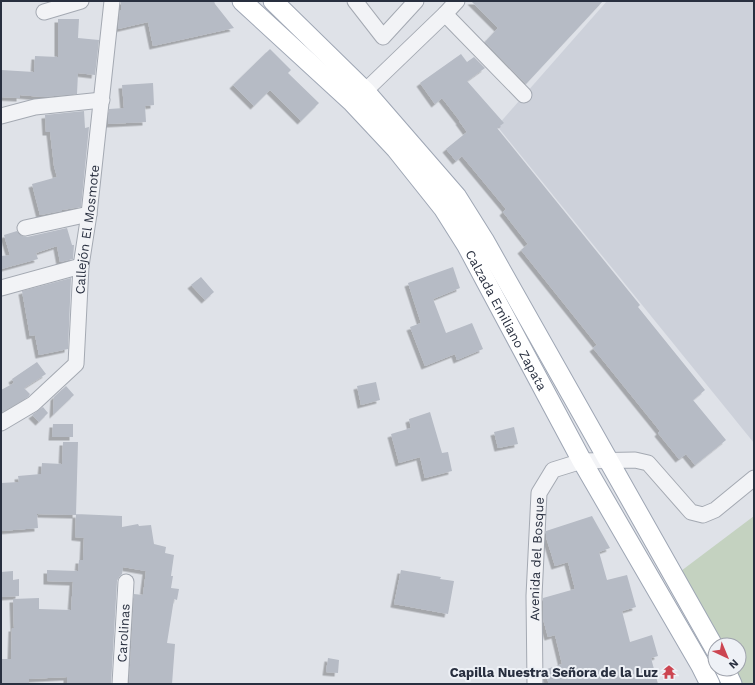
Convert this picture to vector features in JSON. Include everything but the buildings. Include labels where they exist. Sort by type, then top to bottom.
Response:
[{"type":"main road","name":"Calzada Emiliano Zapata","points":[[242,1],[352,102],[396,149],[443,208],[467,246],[582,461],[710,684]]},
{"type":"main road","name":"Calzada Emiliano Zapata","points":[[273,1],[365,91],[457,197],[484,240],[708,637]]},
{"type":"street","points":[[44,12],[81,1]]},
{"type":"street","name":"Callejón El Mosmote","points":[[1,422],[33,404],[76,364],[81,266],[89,214],[112,1]]},
{"type":"street","points":[[355,1],[383,38],[416,1]]},
{"type":"street","points":[[365,91],[457,1]]},
{"type":"street","points":[[445,14],[524,95]]},
{"type":"street","points":[[1,116],[35,106],[102,100]]},
{"type":"street","points":[[25,228],[89,214]]},
{"type":"street","points":[[1,288],[81,266]]},
{"type":"street","name":"Avenida del Bosque","points":[[535,684],[534,596],[539,493],[553,470],[582,461],[608,459],[635,460],[648,463],[691,512],[703,515],[715,510],[754,478]]},
{"type":"street","name":"Carolinas","points":[[120,684],[126,582]]},
{"type":"shaded area","points":[[607,1],[754,1],[754,443],[497,126]]},
{"type":"green space","points":[[754,516],[754,684],[743,684],[739,677],[747,677],[747,637],[718,637],[681,571]]},
{"type":"place","name":"Capilla Nuestra Señora de la Luz","points":[[669,672]]}]
